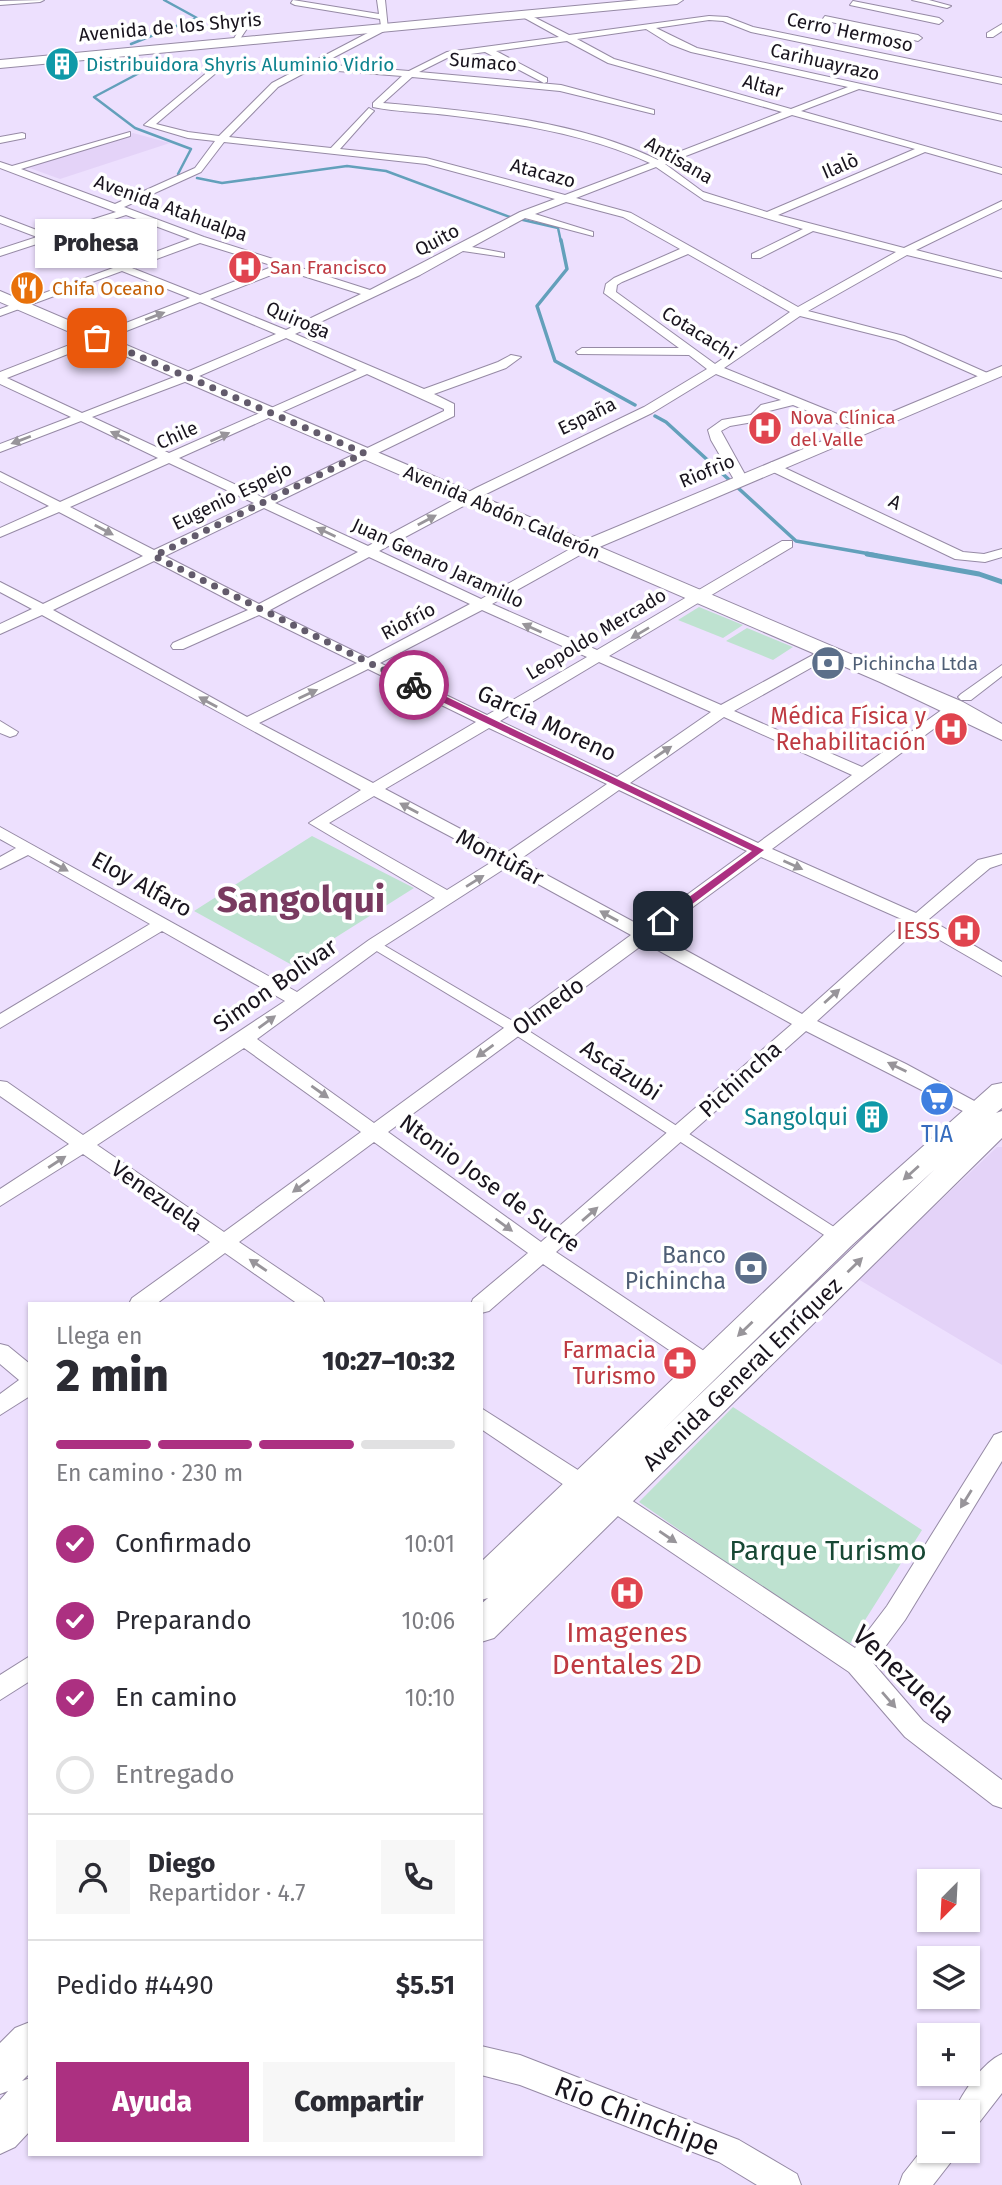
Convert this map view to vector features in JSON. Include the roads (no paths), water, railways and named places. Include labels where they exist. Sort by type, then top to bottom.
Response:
[{"type":"main road","name":"Avenida de los Shyris","points":[[0,64],[384,22],[524,14],[677,0]]},
{"type":"main road","name":"Avenida Abdón Calderón","points":[[0,286],[29,303],[104,336],[1002,719]]},
{"type":"main road","name":"Avenida Abdón Calderón","points":[[0,296],[29,303]]},
{"type":"main road","name":"Avenida Abdón Calderón","points":[[706,594],[827,653],[961,702],[1002,733]]},
{"type":"main road","name":"Avenida General Enríquez","points":[[483,1584],[598,1493],[885,1237],[996,1120],[1002,1092]]},
{"type":"main road","name":"Avenida General Enríquez","points":[[483,1625],[708,1365],[841,1238],[996,1120]]},
{"type":"main road","points":[[0,2073],[28,2045]]},
{"type":"main road","points":[[0,2132],[28,2101]]},
{"type":"street","points":[[0,2],[40,0]]},
{"type":"street","points":[[298,0],[295,3],[384,22]]},
{"type":"street","points":[[381,0],[384,22]]},
{"type":"street","points":[[916,0],[947,6]]},
{"type":"street","points":[[814,24],[856,2],[939,21]]},
{"type":"street","name":"Altar","points":[[524,14],[611,61],[1002,170]]},
{"type":"street","name":"Cerro Hermoso","points":[[334,150],[372,108],[409,74],[436,58],[484,48],[718,17],[751,29],[1002,81]]},
{"type":"street","points":[[825,19],[918,38]]},
{"type":"street","points":[[235,40],[248,21]]},
{"type":"street","points":[[0,253],[122,209],[198,170],[220,139],[275,85],[384,22]]},
{"type":"street","points":[[780,24],[803,29],[788,37]]},
{"type":"street","name":"Carihuayrazo","points":[[646,26],[673,42],[694,50],[1002,118]]},
{"type":"street","points":[[990,35],[1002,27]]},
{"type":"street","points":[[484,48],[561,88]]},
{"type":"street","name":"Sumaco","points":[[308,66],[561,88],[651,112]]},
{"type":"street","name":"Atacazo","points":[[219,67],[148,123],[151,127],[220,139],[440,164],[627,215],[798,312],[907,340],[998,373]]},
{"type":"street","name":"Quito","points":[[0,448],[288,333],[371,294],[522,215],[856,87]]},
{"type":"street","name":"Antisana","points":[[372,108],[468,114],[536,125],[646,157],[701,195],[812,228],[1002,275]]},
{"type":"street","points":[[12,169],[127,134]]},
{"type":"street","points":[[0,140],[23,136]]},
{"type":"street","name":"Ilalò","points":[[769,215],[924,149]]},
{"type":"street","name":"Avenida Atahualpa","points":[[0,164],[200,239],[371,294]]},
{"type":"street","name":"España","points":[[178,646],[259,610],[475,494],[648,410],[715,369],[798,312],[904,251],[1002,204]]},
{"type":"street","points":[[522,215],[590,234]]},
{"type":"street","name":"Quiroga","points":[[0,219],[288,333],[425,393]]},
{"type":"street","points":[[756,257],[812,228]]},
{"type":"street","points":[[0,313],[125,269],[200,239]]},
{"type":"street","points":[[462,248],[500,255]]},
{"type":"street","name":"Cotacachi","points":[[691,249],[618,280],[610,289],[614,297],[715,369],[863,429]]},
{"type":"street","points":[[0,378],[284,266]]},
{"type":"street","points":[[582,352],[688,352]]},
{"type":"street","points":[[425,393],[502,365],[515,356]]},
{"type":"street","name":"Chile","points":[[0,533],[368,370]]},
{"type":"street","name":"Riofrìo","points":[[590,544],[998,373]]},
{"type":"street","name":"Juan Genaro Jaramillo","points":[[0,378],[80,418],[483,605],[864,774]]},
{"type":"street","name":"Eugenio Espejo","points":[[0,629],[450,413],[450,407],[425,393]]},
{"type":"street","points":[[735,482],[714,430],[726,423],[755,418],[765,408],[797,400]]},
{"type":"street","name":"A","points":[[772,467],[960,556],[985,558],[1002,553]]},
{"type":"street","name":"García Moreno","points":[[0,476],[259,610],[489,722],[759,850],[918,920],[1002,970]]},
{"type":"street","name":"Riofrío","points":[[247,723],[371,664],[590,544]]},
{"type":"street","name":"Leopoldo Mercado","points":[[448,898],[317,823],[787,544]]},
{"type":"street","name":"Montùfar","points":[[0,586],[247,723],[507,860],[803,1022],[899,1068],[996,1120]]},
{"type":"street","name":"Simon Bolìvar","points":[[0,1199],[244,1039],[374,944],[507,860],[724,710],[827,653]]},
{"type":"street","name":"Olmedo","points":[[143,1302],[961,702],[995,682],[1002,669]]},
{"type":"street","name":"Eloy Alfaro","points":[[0,832],[297,1000]]},
{"type":"street","points":[[0,864],[28,848]]},
{"type":"street","name":"Pichincha","points":[[483,1303],[544,1254],[918,920],[984,864],[1002,859]]},
{"type":"street","points":[[0,1022],[163,924]]},
{"type":"street","name":"Ascázubi","points":[[374,944],[516,1029],[841,1238]]},
{"type":"street","name":"Ntonio Jose de Sucre","points":[[244,1039],[376,1131],[544,1254],[708,1365]]},
{"type":"street","name":"Venezuela","points":[[0,1087],[311,1302]]},
{"type":"street","points":[[0,1352],[28,1375]]},
{"type":"street","points":[[0,1406],[28,1385]]},
{"type":"street","name":"Venezuela","points":[[483,1418],[858,1664],[914,1729],[1002,1796]]},
{"type":"street","points":[[858,1664],[896,1614],[1002,1441]]},
{"type":"street","points":[[0,1689],[28,1668]]},
{"type":"street","name":"Río Chinchipe","points":[[483,2061],[520,2070],[728,2151],[786,2185]]},
{"type":"street","points":[[979,2100],[1002,2069]]},
{"type":"street","points":[[914,2185],[931,2163]]},
{"type":"waterway","points":[[131,44],[197,18],[164,0]]},
{"type":"waterway","points":[[136,56],[143,71],[94,97],[135,128],[191,149],[178,174]]},
{"type":"waterway","points":[[197,178],[222,183],[347,166],[386,171],[510,217],[558,228],[561,242]]},
{"type":"waterway","points":[[561,240],[567,269],[537,306],[555,361],[635,405]]},
{"type":"waterway","points":[[655,416],[666,422],[796,541],[876,555]]},
{"type":"waterway","points":[[867,554],[979,574],[1002,582]]},
{"type":"place","name":"Distribuidora Shyris Aluminio Vidrio","points":[[62,64]]},
{"type":"place","name":"San Francisco","points":[[245,267]]},
{"type":"place","name":"Chifa Oceano","points":[[27,288]]},
{"type":"place","name":"Prohesa","points":[[97,338]]},
{"type":"place","name":"Nova Clínica del Valle","points":[[765,428]]},
{"type":"place","name":"Pichincha Ltda","points":[[828,663]]},
{"type":"place","name":"Médica Física y Rehabilitación","points":[[951,729]]},
{"type":"place","name":"IESS","points":[[964,931]]},
{"type":"place","name":"TIA","points":[[937,1099]]},
{"type":"place","name":"Sangolqui","points":[[872,1117]]},
{"type":"place","name":"Banco Pichincha","points":[[751,1268]]},
{"type":"place","name":"Farmacia Turismo","points":[[680,1363]]},
{"type":"place","name":"Imagenes Dentales 2D","points":[[627,1593]]},
{"type":"district","name":"Sangolqui","points":[[301,899]]},
{"type":"park label","name":"Parque Turismo","points":[[828,1550]]}]
